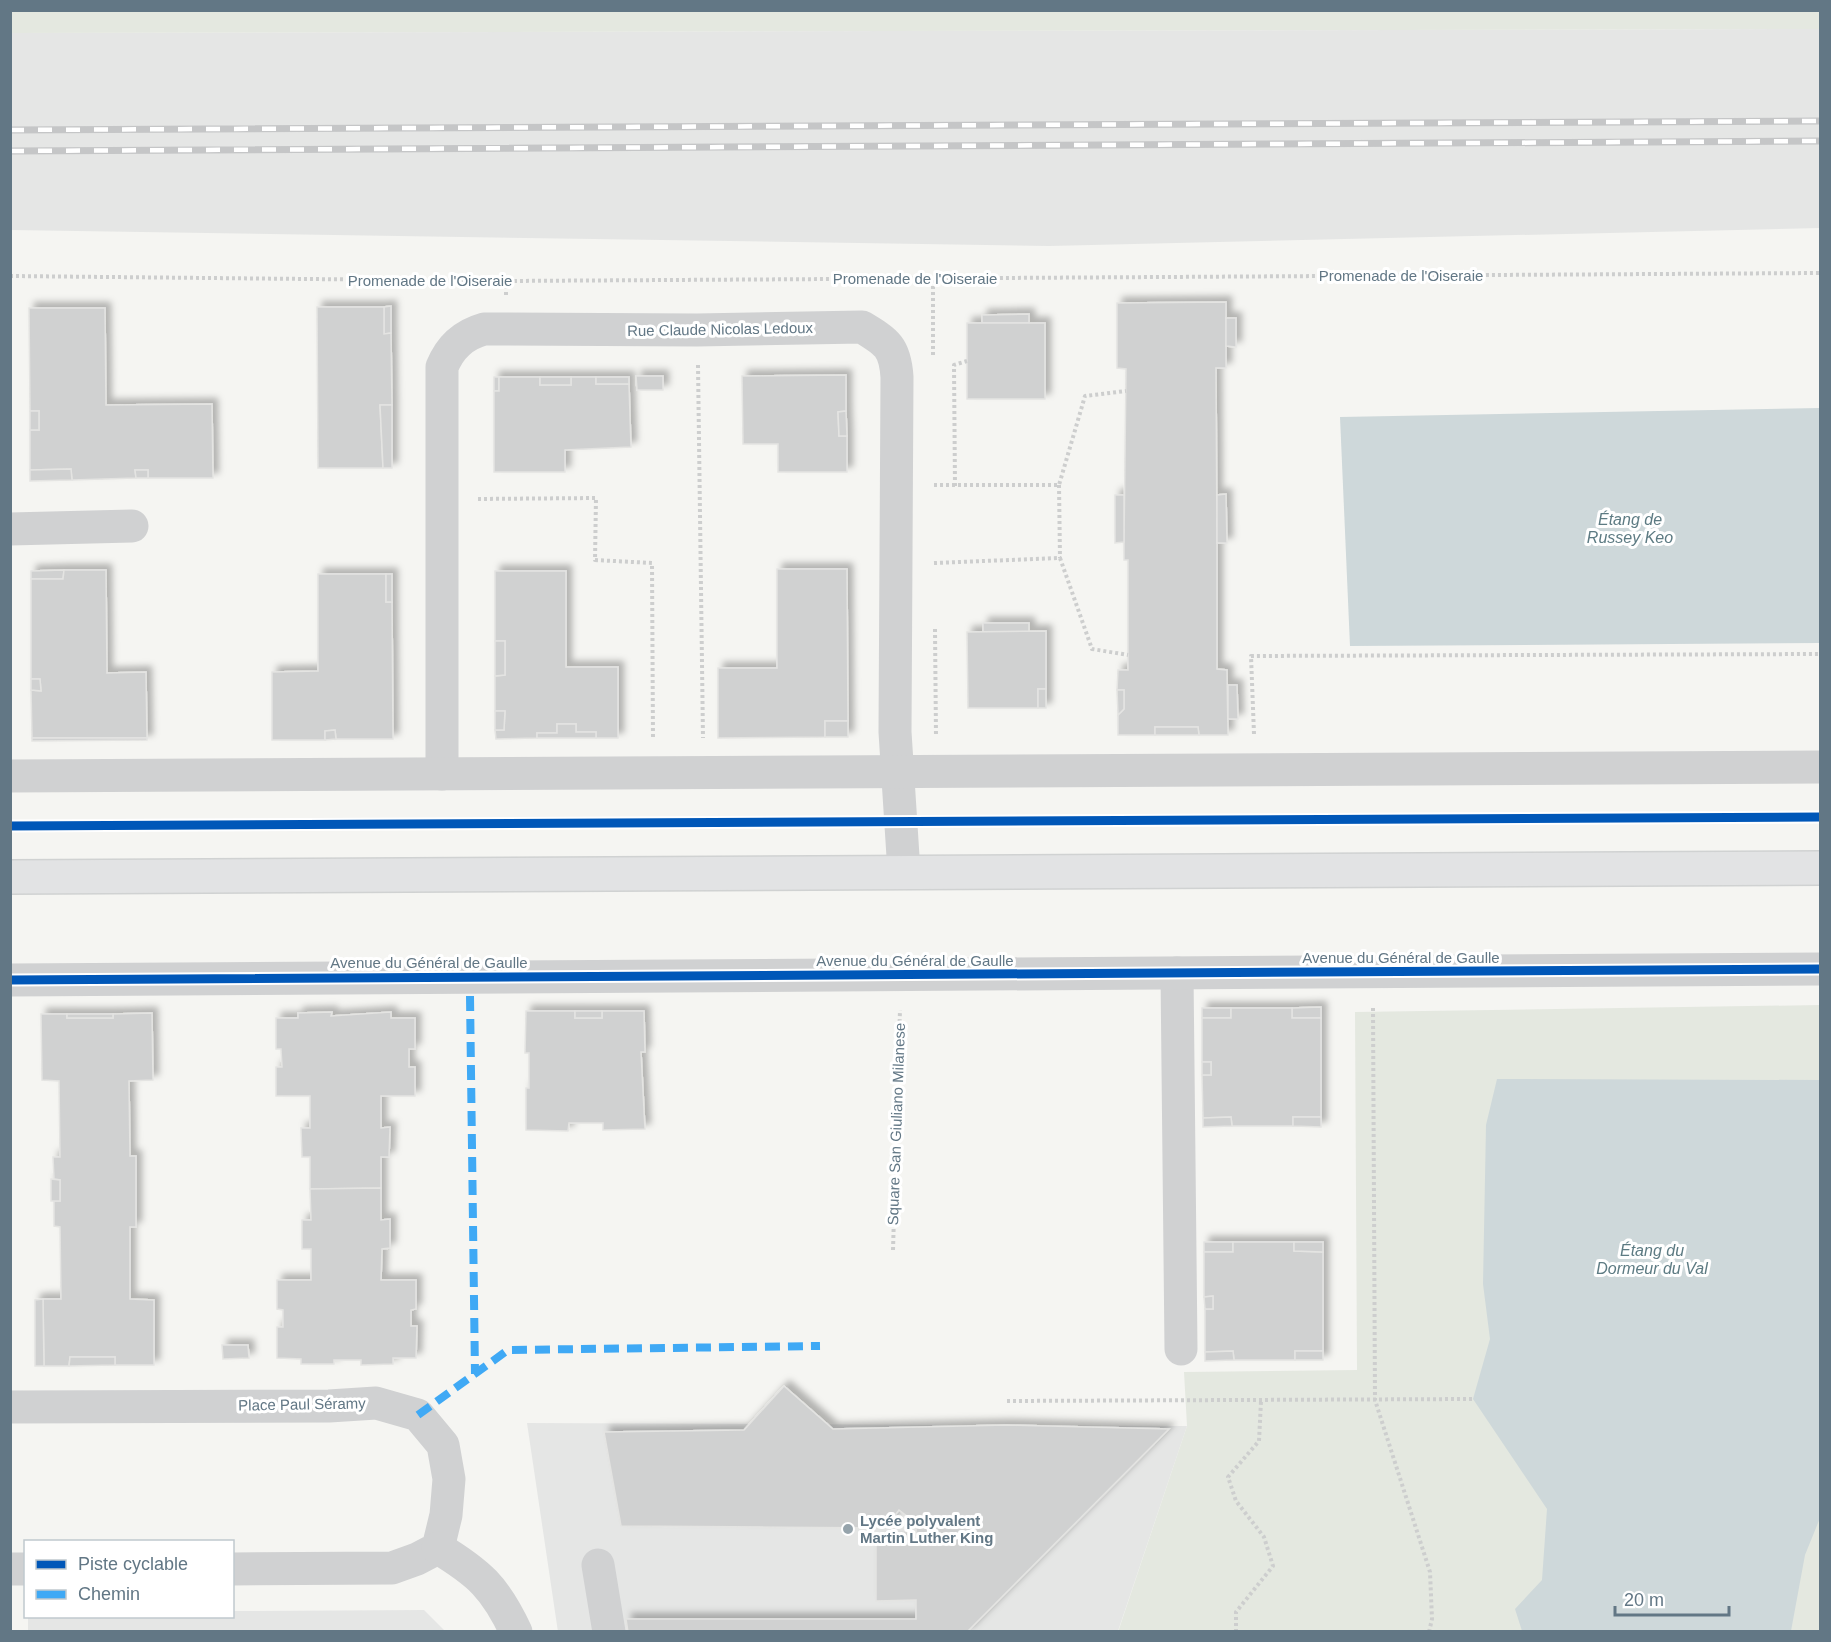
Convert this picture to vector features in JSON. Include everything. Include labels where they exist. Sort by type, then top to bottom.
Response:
[{"type":"main road","points":[[10,877],[1821,868]]},
{"type":"street","name":"Rue Claude Nicolas Ledoux","points":[[442,774],[444,500],[442,367],[448,352],[469,333],[483,329],[697,330],[862,327],[880,338],[895,354],[898,772],[904,872]]},
{"type":"street","points":[[10,529],[132,526]]},
{"type":"street","points":[[10,776],[1821,767]]},
{"type":"street","name":"Avenue du Général de Gaulle","points":[[10,980],[1821,969]]},
{"type":"street","points":[[1177,973],[1181,1349]]},
{"type":"street","name":"Place Paul Séramy","points":[[10,1407],[329,1406],[376,1402],[418,1415],[443,1444],[449,1479],[447,1515],[438,1548]]},
{"type":"street","points":[[234,1569],[392,1568],[438,1548],[476,1571],[502,1601],[516,1632]]},
{"type":"street","points":[[598,1565],[609,1632]]},
{"type":"path","points":[[697,330],[704,772]]},
{"type":"path","points":[[955,486],[954,365],[967,361]]},
{"type":"path","points":[[1126,391],[1085,396],[1059,485],[1060,558],[1092,649],[1128,655]]},
{"type":"path","points":[[934,485],[1059,485]]},
{"type":"path","points":[[444,500],[596,498],[595,560],[652,563],[654,772]]},
{"type":"path","points":[[934,563],[1060,558]]},
{"type":"path","points":[[1255,745],[1251,656],[1821,654]]},
{"type":"path","points":[[1373,996],[1375,1400],[1430,1572],[1432,1619],[1429,1632]]},
{"type":"path","points":[[1007,1401],[1473,1399]]},
{"type":"path","points":[[1236,1632],[1236,1612],[1274,1566],[1264,1537],[1236,1501],[1228,1477],[1259,1441],[1262,1401]]},
{"type":"shaded area","points":[[11,10],[1820,10],[1820,29],[10,33]]},
{"type":"shaded area","points":[[1820,29],[1820,228],[1049,246],[11,230],[11,33]]},
{"type":"shaded area","points":[[1820,1005],[1820,1631],[1118,1632],[1187,1426],[1184,1372],[1357,1370],[1355,1012]]},
{"type":"shaded area","name":"Lycée polyvalent Martin Luther King","points":[[527,1423],[1187,1426],[1118,1631],[558,1632]]},
{"type":"shaded area","points":[[424,1610],[445,1631],[28,1631],[28,1618],[234,1618],[234,1611]]},
{"type":"water","name":"Étang de Russey Keo","points":[[1820,408],[1820,643],[1350,646],[1340,417]]},
{"type":"water","name":"Étang du Dormeur du Val","points":[[1497,1079],[1820,1080],[1820,1518],[1805,1555],[1791,1631],[1522,1631],[1515,1609],[1542,1580],[1547,1509],[1473,1399],[1490,1339],[1483,1284],[1486,1125]]},
{"type":"building","points":[[1226,302],[1226,368],[1216,368],[1217,669],[1227,670],[1228,735],[1199,735],[1198,727],[1155,727],[1155,735],[1118,735],[1118,715],[1124,709],[1124,690],[1117,690],[1118,670],[1128,670],[1128,560],[1124,560],[1126,369],[1117,368],[1117,303]]},
{"type":"building","points":[[391,306],[391,333],[384,334],[384,307]]},
{"type":"building","points":[[317,307],[384,307],[384,334],[391,333],[392,405],[380,405],[383,468],[318,468]]},
{"type":"building","points":[[29,308],[105,308],[106,405],[212,404],[213,478],[148,478],[148,470],[135,470],[136,478],[72,480],[71,469],[30,470],[30,430],[39,430],[39,411],[30,411]]},
{"type":"building","points":[[1029,314],[1029,323],[982,323],[982,315]]},
{"type":"building","points":[[1226,318],[1236,318],[1236,347],[1226,346]]},
{"type":"building","points":[[967,323],[1045,323],[1045,399],[967,399]]},
{"type":"building","points":[[846,375],[846,411],[838,412],[839,436],[847,436],[847,472],[778,472],[778,444],[743,444],[742,376]]},
{"type":"building","points":[[636,376],[663,376],[663,390],[637,390]]},
{"type":"building","points":[[494,377],[499,377],[499,391],[494,391]]},
{"type":"building","points":[[499,377],[540,377],[540,385],[571,385],[571,377],[596,377],[596,384],[629,384],[631,447],[565,450],[565,472],[494,472],[494,391],[499,391]]},
{"type":"building","points":[[540,377],[571,377],[571,385],[540,385]]},
{"type":"building","points":[[596,377],[629,377],[629,384],[596,384]]},
{"type":"building","points":[[380,405],[392,405],[392,468],[383,468]]},
{"type":"building","points":[[30,411],[39,411],[39,430],[30,430]]},
{"type":"building","points":[[846,411],[847,436],[839,436],[838,412]]},
{"type":"building","points":[[71,469],[72,480],[30,481],[30,470]]},
{"type":"building","points":[[135,470],[148,470],[148,478],[136,478]]},
{"type":"building","points":[[1226,494],[1227,543],[1217,543],[1217,495]]},
{"type":"building","points":[[1115,495],[1124,495],[1124,542],[1115,543]]},
{"type":"building","points":[[777,569],[847,569],[848,721],[825,721],[825,737],[718,738],[718,668],[777,668]]},
{"type":"building","points":[[64,570],[63,579],[31,579],[31,571]]},
{"type":"building","points":[[64,570],[106,570],[107,673],[146,672],[147,738],[32,738],[31,690],[41,691],[40,679],[31,679],[31,579],[63,579]]},
{"type":"building","points":[[495,571],[566,571],[566,667],[618,667],[618,738],[596,738],[596,732],[576,732],[576,724],[557,724],[557,733],[537,733],[537,738],[496,739],[495,730],[504,730],[505,711],[495,711],[495,676],[505,675],[505,641],[495,641]]},
{"type":"building","points":[[318,574],[386,574],[386,602],[392,602],[393,739],[336,739],[335,730],[325,731],[325,740],[272,740],[272,672],[318,671]]},
{"type":"building","points":[[386,574],[392,574],[392,602],[386,602]]},
{"type":"building","points":[[983,623],[1029,623],[1029,632],[983,632]]},
{"type":"building","points":[[1046,631],[1046,689],[1038,689],[1038,708],[968,708],[967,632]]},
{"type":"building","points":[[495,641],[505,641],[505,675],[495,676]]},
{"type":"building","points":[[31,679],[40,679],[41,691],[31,690]]},
{"type":"building","points":[[1228,685],[1237,685],[1238,719],[1228,719]]},
{"type":"building","points":[[1038,689],[1046,689],[1046,708],[1038,708]]},
{"type":"building","points":[[1117,690],[1124,690],[1124,709],[1118,715]]},
{"type":"building","points":[[495,711],[505,711],[504,730],[495,730]]},
{"type":"building","points":[[825,721],[848,721],[848,737],[825,737]]},
{"type":"building","points":[[557,724],[576,724],[576,732],[596,732],[596,738],[537,738],[537,733],[557,733]]},
{"type":"building","points":[[1155,727],[1198,727],[1199,735],[1155,735]]},
{"type":"building","points":[[335,730],[336,739],[325,740],[325,731]]},
{"type":"building","points":[[32,738],[147,738],[147,740],[32,741]]},
{"type":"building","points":[[1321,1007],[1321,1018],[1292,1018],[1292,1008]]},
{"type":"building","points":[[1202,1008],[1231,1008],[1231,1018],[1202,1018]]},
{"type":"building","points":[[1231,1008],[1292,1008],[1292,1018],[1321,1018],[1321,1117],[1293,1117],[1293,1126],[1232,1126],[1231,1117],[1203,1118],[1202,1075],[1211,1075],[1211,1062],[1202,1062],[1202,1018],[1231,1018]]},
{"type":"building","points":[[526,1011],[575,1011],[575,1018],[602,1018],[602,1011],[644,1011],[645,1052],[641,1052],[645,1129],[603,1130],[603,1123],[569,1123],[568,1131],[526,1130],[529,1053],[525,1053]]},
{"type":"building","points":[[575,1011],[602,1011],[602,1018],[575,1018]]},
{"type":"building","points":[[332,1012],[331,1016],[391,1012],[391,1018],[415,1018],[415,1049],[409,1049],[409,1067],[415,1067],[415,1096],[381,1096],[381,1128],[390,1127],[389,1157],[381,1157],[381,1188],[310,1189],[310,1157],[302,1157],[301,1128],[310,1128],[310,1096],[276,1096],[276,1067],[282,1067],[281,1049],[276,1049],[276,1018],[298,1018],[298,1013]]},
{"type":"building","points":[[152,1013],[153,1080],[129,1081],[130,1156],[136,1156],[136,1227],[130,1227],[130,1299],[154,1300],[154,1365],[115,1365],[115,1357],[70,1357],[69,1366],[44,1366],[43,1299],[61,1299],[60,1227],[54,1226],[54,1201],[60,1201],[60,1180],[54,1179],[53,1157],[60,1157],[59,1081],[42,1080],[41,1014],[67,1014],[67,1018],[113,1018],[113,1014]]},
{"type":"building","points":[[67,1014],[113,1014],[113,1018],[67,1018]]},
{"type":"building","points":[[1202,1062],[1211,1062],[1211,1075],[1202,1075]]},
{"type":"building","points":[[1231,1117],[1232,1126],[1203,1127],[1203,1118]]},
{"type":"building","points":[[1293,1117],[1321,1117],[1321,1127],[1293,1126]]},
{"type":"building","points":[[51,1179],[60,1180],[60,1201],[51,1201]]},
{"type":"building","points":[[381,1188],[381,1220],[390,1219],[390,1248],[382,1249],[381,1280],[416,1280],[416,1309],[411,1310],[411,1326],[417,1326],[416,1358],[393,1358],[393,1364],[361,1365],[361,1360],[334,1360],[334,1364],[301,1364],[301,1359],[277,1358],[277,1327],[283,1327],[283,1310],[277,1309],[277,1280],[311,1280],[311,1249],[302,1249],[302,1220],[311,1220],[310,1189]]},
{"type":"building","points":[[1204,1242],[1233,1242],[1233,1252],[1204,1252]]},
{"type":"building","points":[[1233,1242],[1294,1242],[1294,1251],[1323,1252],[1323,1351],[1295,1351],[1295,1360],[1234,1360],[1233,1351],[1205,1352],[1205,1309],[1213,1309],[1213,1296],[1204,1297],[1204,1252],[1233,1252]]},
{"type":"building","points":[[1294,1242],[1323,1242],[1323,1252],[1294,1251]]},
{"type":"building","points":[[1213,1296],[1213,1309],[1205,1309],[1204,1297]]},
{"type":"building","points":[[43,1299],[44,1366],[35,1366],[35,1300]]},
{"type":"building","points":[[222,1345],[248,1345],[249,1358],[223,1359]]},
{"type":"building","points":[[1233,1351],[1234,1360],[1205,1361],[1205,1352]]},
{"type":"building","points":[[1295,1351],[1323,1351],[1323,1360],[1295,1360]]},
{"type":"building","points":[[70,1357],[115,1357],[115,1365],[69,1366]]},
{"type":"building","points":[[784,1386],[833,1429],[1007,1425],[1169,1429],[967,1632],[628,1632],[626,1619],[916,1619],[916,1600],[876,1601],[876,1542],[916,1541],[916,1523],[899,1510],[885,1528],[621,1526],[604,1432],[744,1430]]},
{"type":"railway","points":[[10,130],[1820,121]]},
{"type":"railway","points":[[10,151],[1820,141]]},
{"type":"marked path","points":[[470,996],[475,1374]]},
{"type":"marked path","points":[[418,1415],[508,1350],[820,1346]]},
{"type":"cycle path","points":[[10,826],[1820,817]]},
{"type":"cycle path","points":[[10,980],[1820,969]]},
{"type":"place","name":"Lycée polyvalent Martin Luther King","points":[[848,1529]]}]
